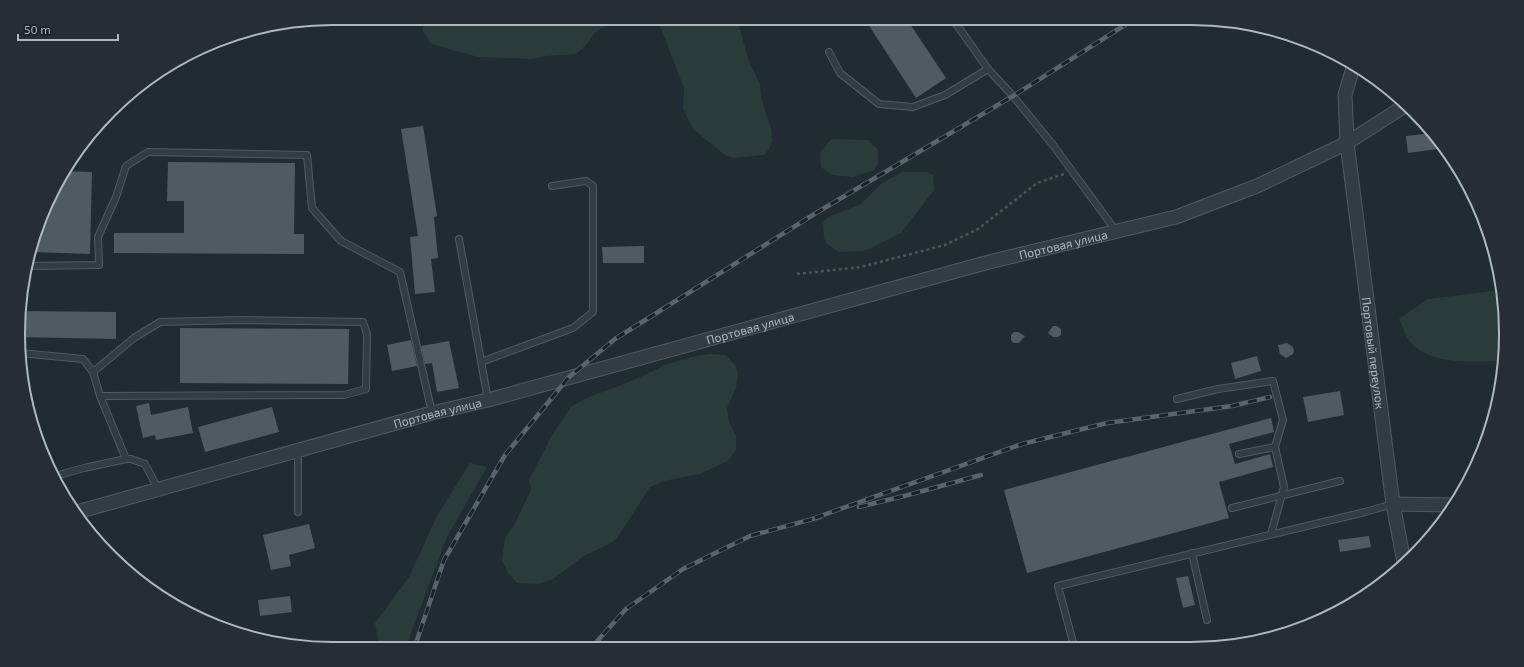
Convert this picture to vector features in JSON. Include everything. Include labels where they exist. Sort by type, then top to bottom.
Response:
[{"type":"street","name":"Портовый переулок","points":[[1352,71],[1345,95],[1347,143],[1393,504],[1403,557]]},
{"type":"street","name":"Портовая улица","points":[[82,511],[298,452],[432,413],[488,400],[989,262],[1176,216],[1257,186],[1347,143],[1401,108]]},
{"type":"street","points":[[1393,504],[1448,504]]},
{"type":"lane","points":[[957,25],[988,69],[1013,96],[1053,145],[1116,231]]},
{"type":"lane","points":[[829,52],[840,73],[879,104],[913,107],[945,95],[988,69]]},
{"type":"lane","points":[[33,266],[99,265],[98,237],[116,197],[126,166],[148,152],[307,155],[312,208],[342,241],[400,272],[432,413]]},
{"type":"lane","points":[[481,362],[572,328],[593,312],[593,186],[586,181],[552,186]]},
{"type":"lane","points":[[459,239],[488,400]]},
{"type":"lane","points":[[93,372],[134,338],[160,322],[242,320],[363,322],[367,334],[366,389],[344,396],[100,396]]},
{"type":"lane","points":[[26,354],[83,359],[93,372],[100,396],[126,459]]},
{"type":"lane","points":[[1177,399],[1218,389],[1272,381],[1283,420],[1275,447],[1284,487],[1271,534]]},
{"type":"lane","points":[[1239,454],[1275,447]]},
{"type":"lane","points":[[298,452],[298,512]]},
{"type":"lane","points":[[59,475],[130,459],[146,464],[159,490]]},
{"type":"lane","points":[[1232,508],[1340,481]]},
{"type":"lane","points":[[1073,642],[1058,586],[1393,504]]},
{"type":"lane","points":[[1192,553],[1207,620]]},
{"type":"path","points":[[797,274],[861,267],[945,245],[978,229],[1037,183],[1072,171]]},
{"type":"green space","points":[[423,25],[608,25],[595,32],[587,44],[576,54],[546,56],[532,59],[478,57],[431,44],[423,31]]},
{"type":"green space","points":[[660,25],[739,25],[749,62],[760,84],[761,98],[771,128],[772,141],[769,149],[764,155],[732,158],[725,155],[693,129],[683,109],[684,88]]},
{"type":"green space","points":[[831,139],[868,140],[878,150],[878,164],[874,170],[853,177],[832,175],[821,167],[820,153]]},
{"type":"green space","points":[[902,172],[926,172],[933,175],[934,190],[901,233],[862,251],[839,252],[827,244],[824,238],[823,223],[828,217],[861,204],[882,183]]},
{"type":"green space","points":[[1496,291],[1499,334],[1497,361],[1455,361],[1443,359],[1431,356],[1412,344],[1406,336],[1399,319],[1428,299]]},
{"type":"green space","points":[[710,354],[726,355],[736,366],[738,373],[736,388],[727,408],[729,422],[736,435],[736,450],[728,461],[700,474],[664,481],[650,487],[617,538],[611,543],[584,556],[553,579],[539,584],[517,583],[508,573],[502,560],[505,538],[514,525],[531,490],[529,480],[552,435],[571,407],[584,399],[634,380],[667,364],[696,356]]},
{"type":"green space","points":[[470,463],[487,467],[447,537],[408,642],[379,642],[375,623],[409,577],[437,516]]},
{"type":"building","points":[[869,25],[911,25],[946,78],[916,98]]},
{"type":"building","points":[[423,126],[437,216],[434,217],[438,258],[431,259],[435,292],[415,294],[410,237],[418,236],[401,129]]},
{"type":"building","points":[[1425,134],[1437,149],[1408,153],[1406,136]]},
{"type":"building","points":[[168,162],[295,163],[294,234],[304,234],[304,254],[114,253],[114,233],[184,233],[184,201],[167,201]]},
{"type":"building","points":[[71,171],[92,172],[90,254],[36,252],[48,215]]},
{"type":"building","points":[[644,246],[644,263],[603,263],[602,247]]},
{"type":"building","points":[[26,311],[116,312],[116,339],[25,337]]},
{"type":"building","points":[[1053,326],[1057,326],[1061,329],[1061,335],[1058,337],[1053,337],[1048,333]]},
{"type":"building","points":[[180,328],[349,329],[348,384],[180,383]]},
{"type":"building","points":[[1014,332],[1018,332],[1025,336],[1019,343],[1013,343],[1011,340],[1011,335]]},
{"type":"building","points":[[411,340],[417,366],[392,371],[387,345]]},
{"type":"building","points":[[449,341],[459,388],[437,392],[432,363],[425,364],[421,346]]},
{"type":"building","points":[[1287,343],[1293,347],[1294,351],[1293,354],[1286,358],[1280,354],[1278,345]]},
{"type":"building","points":[[1257,356],[1261,371],[1235,379],[1231,363]]},
{"type":"building","points":[[1340,391],[1344,415],[1308,422],[1303,397]]},
{"type":"building","points":[[149,403],[151,415],[188,407],[193,433],[156,440],[155,435],[143,438],[136,406]]},
{"type":"building","points":[[272,407],[279,432],[205,452],[198,427]]},
{"type":"building","points":[[1271,418],[1274,432],[1229,444],[1235,464],[1270,454],[1273,467],[1219,482],[1229,518],[1027,573],[1004,490]]},
{"type":"building","points":[[309,524],[315,548],[289,555],[291,566],[271,570],[263,535]]},
{"type":"building","points":[[1369,536],[1371,547],[1340,552],[1338,540]]},
{"type":"building","points":[[1188,576],[1195,605],[1183,608],[1176,578]]},
{"type":"building","points":[[290,596],[292,612],[260,616],[258,600]]},
{"type":"railway","points":[[416,642],[444,560],[505,455],[569,377],[615,339],[816,213],[1013,96],[1125,25]]},
{"type":"railway","points":[[815,518],[1022,444],[1107,423],[1232,406],[1270,397]]},
{"type":"railway","points":[[859,507],[981,475]]},
{"type":"railway","points":[[596,642],[626,609],[683,569],[750,536],[820,517]]}]
